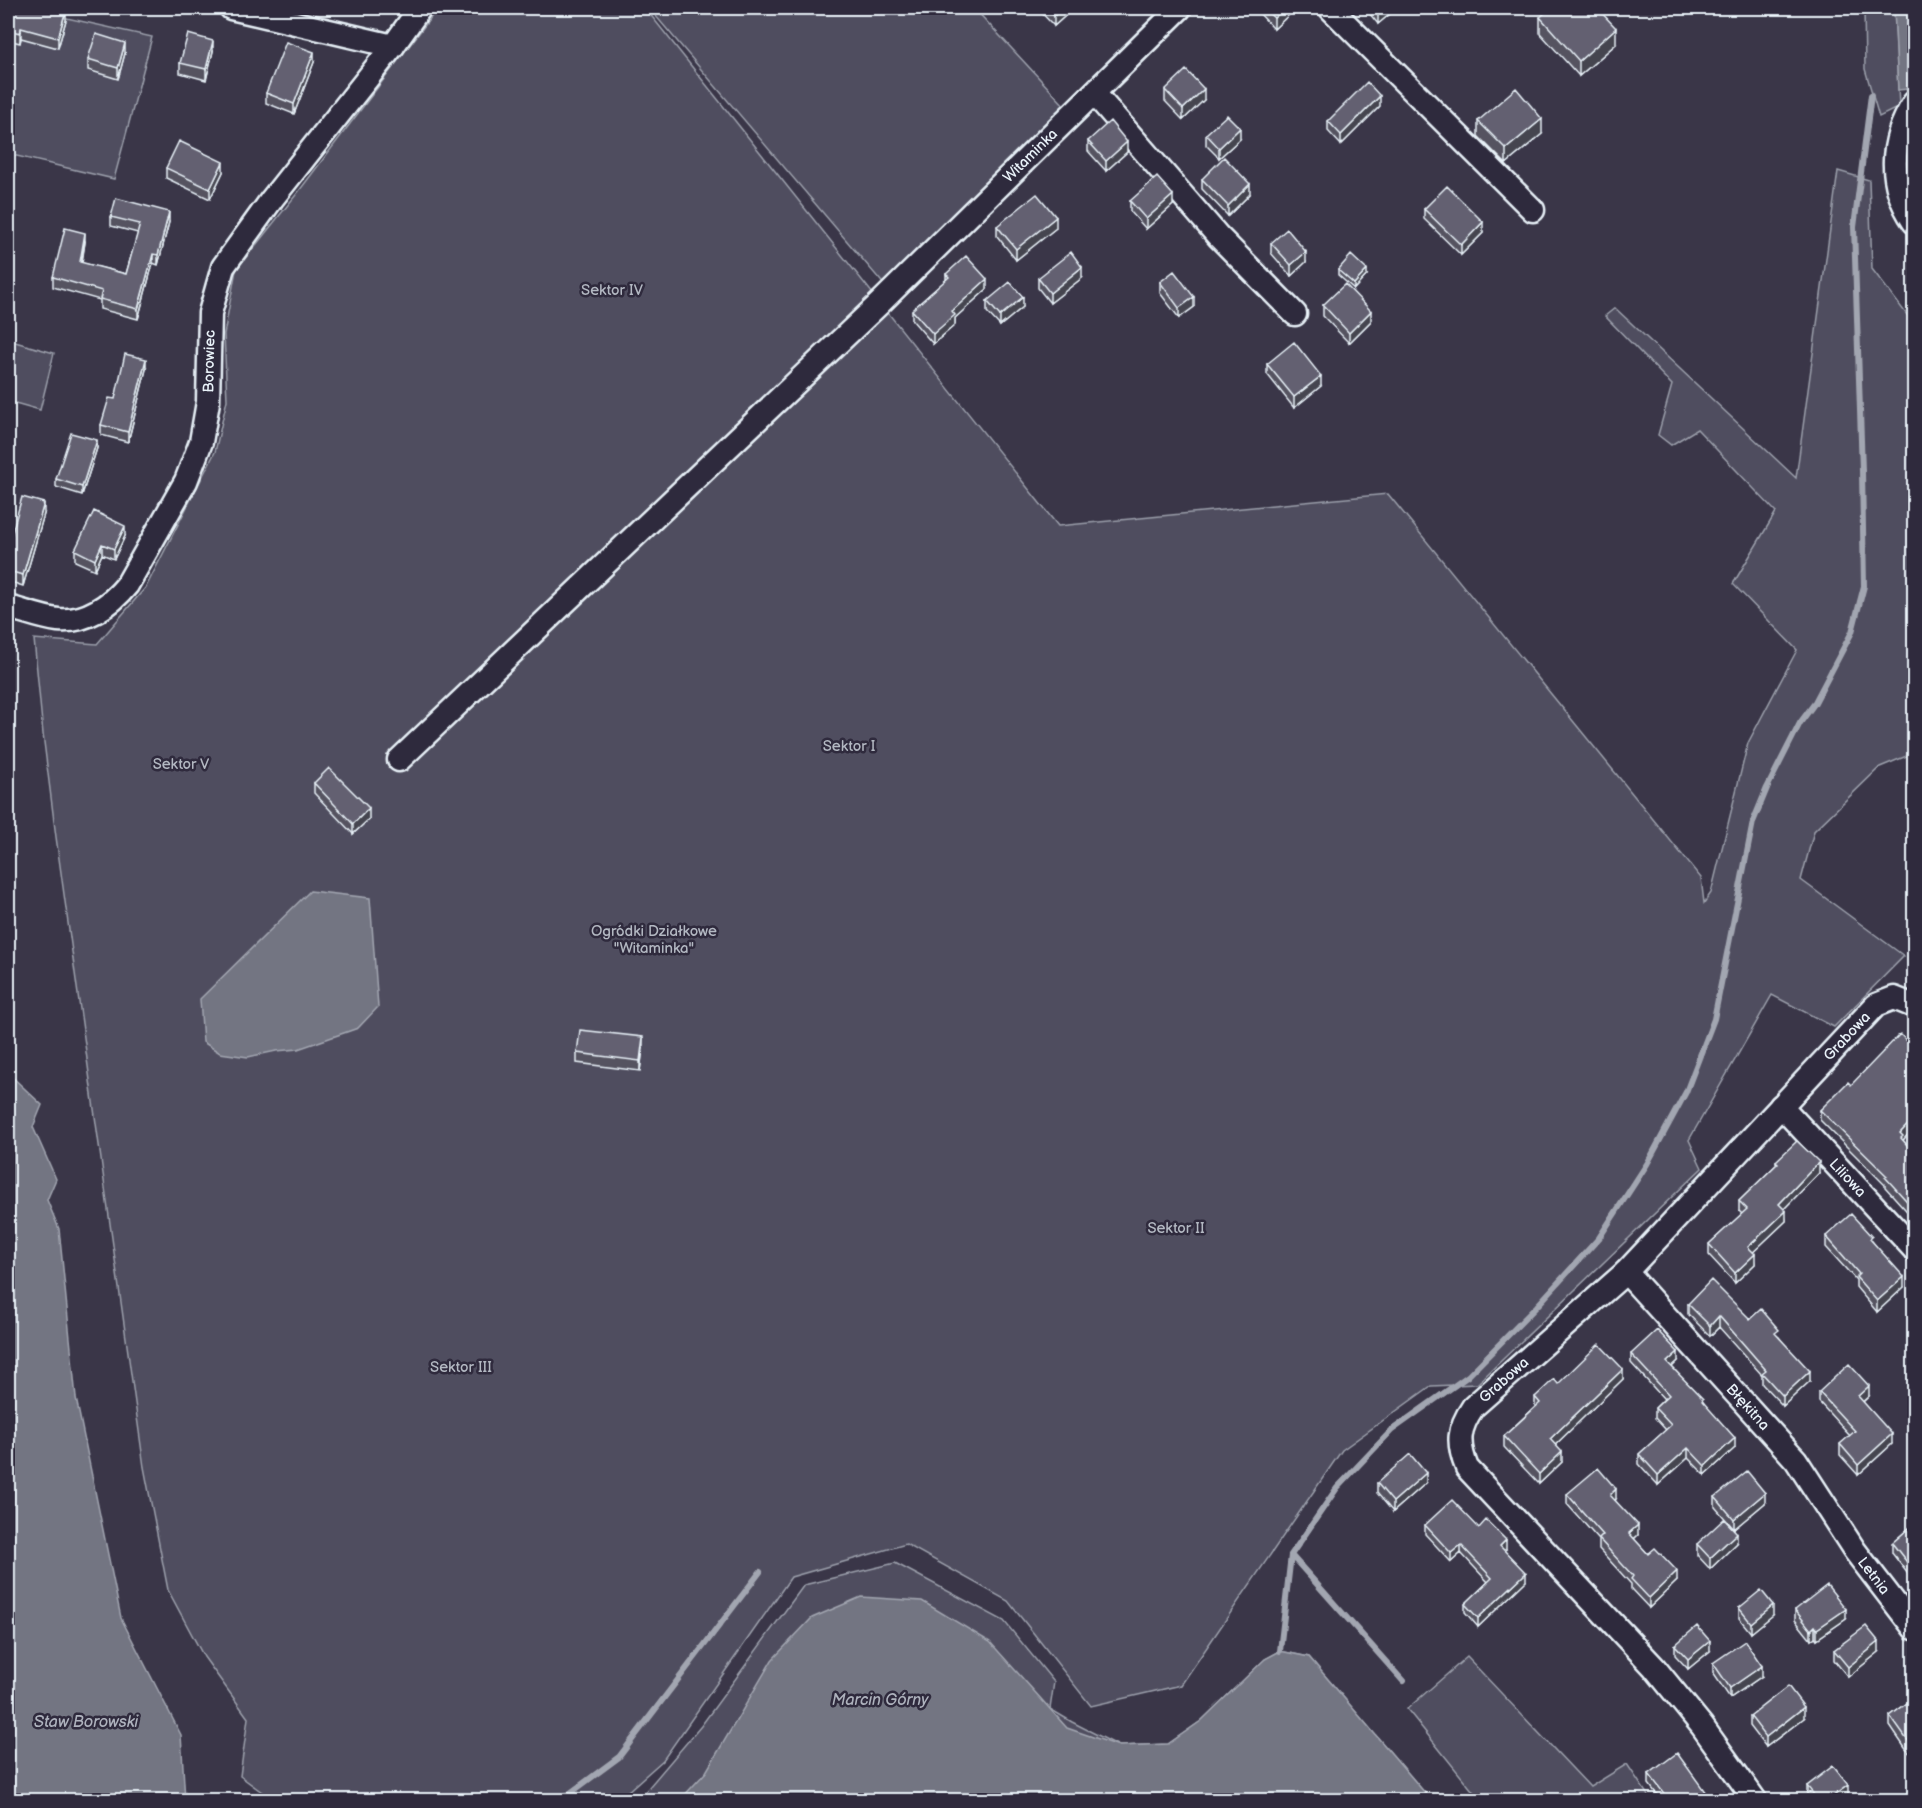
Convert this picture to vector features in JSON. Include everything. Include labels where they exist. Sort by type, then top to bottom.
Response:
[{"type":"street","points":[[231,8],[393,46]]},
{"type":"street","name":"Borowiec","points":[[8,607],[52,619],[69,620],[97,611],[115,598],[127,585],[186,481],[201,442],[208,402],[210,313],[223,267],[272,199],[393,46],[420,8]]},
{"type":"street","name":"Witaminka","points":[[399,760],[880,303],[1180,8]]},
{"type":"street","points":[[1330,8],[1533,210]]},
{"type":"street","points":[[1094,93],[1218,236],[1295,314]]},
{"type":"street","points":[[1914,103],[1901,129],[1894,166],[1903,206],[1914,222]]},
{"type":"street","name":"Grabowa","points":[[1755,1800],[1702,1726],[1654,1667],[1467,1468],[1461,1453],[1460,1436],[1464,1420],[1473,1407],[1626,1272],[1876,1005],[1904,1002]]},
{"type":"street","name":"Liliowa","points":[[1781,1106],[1914,1250]]},
{"type":"street","name":"Błękitna","points":[[1626,1272],[1796,1460],[1855,1551]]},
{"type":"street","name":"Letnia","points":[[1855,1551],[1914,1628]]},
{"type":"green space","points":[[8,8],[22,8],[152,37],[114,179],[8,154]]},
{"type":"green space","name":"Ogródki Działkowe \"Witaminka\"","points":[[438,8],[645,8],[1058,526],[1388,494],[1701,878],[1704,903],[1711,893],[1748,743],[1797,650],[1733,584],[1776,512],[1697,429],[1671,445],[1658,435],[1672,385],[1605,316],[1615,308],[1796,478],[1838,171],[1869,180],[1872,269],[1914,324],[1914,753],[1880,767],[1814,831],[1801,880],[1904,956],[1834,1027],[1772,995],[1689,1140],[1702,1168],[1477,1384],[1431,1386],[1342,1450],[1181,1685],[1091,1706],[1008,1601],[906,1544],[791,1577],[663,1760],[618,1800],[273,1800],[240,1776],[248,1718],[204,1657],[168,1590],[144,1467],[56,837],[34,639],[97,644],[146,587],[215,452],[227,400],[224,334],[236,270]]},
{"type":"green space","points":[[649,8],[974,8],[1065,106],[886,287]]},
{"type":"green space","points":[[1864,8],[1894,8],[1899,107],[1879,117],[1865,69]]},
{"type":"green space","points":[[8,340],[54,353],[40,410],[8,401]]},
{"type":"green space","name":"Marcin Górny","points":[[895,1563],[1004,1621],[1054,1682],[1050,1709],[1119,1746],[1168,1744],[1201,1721],[1265,1659],[1280,1651],[1309,1657],[1431,1800],[638,1800],[701,1726],[804,1585]]},
{"type":"green space","points":[[1467,1657],[1590,1787],[1627,1764],[1651,1800],[1480,1800],[1407,1709]]},
{"type":"water","points":[[1894,8],[1914,8],[1914,82],[1909,89],[1898,90]]},
{"type":"water","points":[[310,891],[370,898],[378,1007],[358,1028],[298,1049],[248,1057],[220,1053],[203,1042],[200,999]]},
{"type":"water","name":"Staw Borowski","points":[[8,1073],[42,1105],[33,1127],[56,1179],[47,1200],[59,1229],[76,1398],[121,1618],[181,1735],[185,1800],[8,1800]]},
{"type":"water","name":"Marcin Górny","points":[[861,1597],[922,1601],[990,1642],[1067,1728],[1119,1746],[1168,1744],[1201,1721],[1265,1659],[1280,1651],[1309,1657],[1431,1800],[680,1800],[706,1772],[772,1660],[812,1618]]},
{"type":"building","points":[[8,8],[66,10],[58,38],[21,28],[20,33],[8,30]]},
{"type":"building","points":[[1046,8],[1063,8],[1054,16]]},
{"type":"building","points":[[1263,8],[1285,8],[1274,18]]},
{"type":"building","points":[[1373,8],[1385,8],[1378,14]]},
{"type":"building","points":[[1551,8],[1597,8],[1616,28],[1579,61],[1540,17]]},
{"type":"building","points":[[96,34],[125,43],[118,68],[88,59]]},
{"type":"building","points":[[188,34],[213,41],[206,69],[180,63]]},
{"type":"building","points":[[286,42],[314,52],[294,104],[266,93]]},
{"type":"building","points":[[1186,70],[1204,89],[1183,109],[1165,90]]},
{"type":"building","points":[[1367,82],[1380,96],[1341,135],[1328,121]]},
{"type":"building","points":[[1516,88],[1542,119],[1506,149],[1478,121]]},
{"type":"building","points":[[1227,115],[1240,128],[1219,148],[1206,134]]},
{"type":"building","points":[[1110,121],[1127,142],[1106,161],[1088,141]]},
{"type":"building","points":[[8,140],[12,141],[8,163]]},
{"type":"building","points":[[179,141],[223,162],[210,189],[166,168]]},
{"type":"building","points":[[1224,157],[1250,184],[1228,206],[1202,179]]},
{"type":"building","points":[[1157,177],[1173,195],[1146,219],[1130,201]]},
{"type":"building","points":[[1447,186],[1483,222],[1461,245],[1424,209]]},
{"type":"building","points":[[1037,194],[1056,217],[1016,249],[997,226]]},
{"type":"building","points":[[116,198],[169,212],[158,255],[153,254],[138,309],[100,299],[102,291],[53,277],[65,228],[85,233],[80,262],[126,274],[140,224],[111,217]]},
{"type":"building","points":[[1287,229],[1306,252],[1291,265],[1271,243]]},
{"type":"building","points":[[1071,252],[1082,267],[1050,293],[1038,278]]},
{"type":"building","points":[[1351,255],[1367,270],[1354,284],[1338,270]]},
{"type":"building","points":[[966,256],[987,279],[952,311],[955,315],[933,334],[912,310],[949,277],[946,274]]},
{"type":"building","points":[[1174,271],[1194,297],[1179,308],[1160,282]]},
{"type":"building","points":[[1010,282],[1023,297],[1000,316],[987,301]]},
{"type":"building","points":[[1345,284],[1371,311],[1349,333],[1323,305]]},
{"type":"building","points":[[1294,342],[1321,376],[1294,397],[1267,364]]},
{"type":"building","points":[[125,354],[146,359],[128,432],[101,425],[109,398],[115,399]]},
{"type":"building","points":[[71,433],[97,440],[82,487],[56,479]]},
{"type":"building","points":[[22,497],[44,503],[23,575],[8,571],[8,547]]},
{"type":"building","points":[[94,511],[125,526],[114,549],[102,544],[95,560],[75,550]]},
{"type":"building","points":[[329,768],[369,808],[353,824],[314,783]]},
{"type":"building","points":[[580,1030],[643,1037],[640,1061],[577,1053]]},
{"type":"building","points":[[1900,1034],[1914,1048],[1914,1118],[1900,1133],[1903,1136],[1901,1138],[1914,1153],[1914,1209],[1885,1177],[1887,1176],[1820,1110],[1848,1082],[1851,1085]]},
{"type":"building","points":[[1797,1141],[1819,1162],[1779,1204],[1786,1211],[1748,1247],[1755,1254],[1735,1273],[1709,1244],[1747,1209],[1739,1201]]},
{"type":"building","points":[[1851,1214],[1904,1277],[1877,1301],[1856,1277],[1859,1274],[1826,1236]]},
{"type":"building","points":[[1711,1280],[1750,1319],[1761,1309],[1779,1330],[1775,1333],[1810,1371],[1783,1396],[1762,1373],[1766,1370],[1719,1316],[1710,1326],[1688,1304]]},
{"type":"building","points":[[1657,1330],[1678,1352],[1667,1362],[1703,1399],[1702,1401],[1735,1438],[1705,1466],[1688,1448],[1658,1475],[1639,1454],[1671,1425],[1655,1408],[1669,1395],[1631,1354]]},
{"type":"building","points":[[1599,1344],[1623,1369],[1550,1439],[1562,1452],[1539,1474],[1504,1436],[1540,1403],[1535,1397],[1554,1379],[1558,1384]]},
{"type":"building","points":[[1849,1364],[1869,1386],[1858,1396],[1892,1434],[1858,1465],[1840,1444],[1855,1431],[1819,1392]]},
{"type":"building","points":[[1410,1454],[1426,1473],[1393,1502],[1377,1483]]},
{"type":"building","points":[[1598,1468],[1616,1489],[1610,1495],[1638,1525],[1629,1533],[1648,1554],[1655,1548],[1677,1571],[1649,1598],[1631,1579],[1633,1576],[1599,1539],[1603,1535],[1567,1494]]},
{"type":"building","points":[[1747,1471],[1765,1493],[1734,1519],[1715,1497]]},
{"type":"building","points":[[1452,1500],[1479,1528],[1486,1520],[1506,1540],[1500,1546],[1526,1573],[1478,1618],[1465,1604],[1492,1578],[1461,1545],[1451,1553],[1425,1525]]},
{"type":"building","points":[[1724,1519],[1737,1533],[1710,1558],[1697,1544]]},
{"type":"building","points":[[1914,1524],[1914,1571],[1892,1543]]},
{"type":"building","points":[[1827,1585],[1846,1609],[1817,1629],[1815,1626],[1811,1630],[1795,1610]]},
{"type":"building","points":[[1761,1590],[1773,1605],[1751,1623],[1739,1608]]},
{"type":"building","points":[[1697,1626],[1710,1641],[1688,1659],[1675,1645]]},
{"type":"building","points":[[1866,1626],[1879,1642],[1848,1667],[1834,1650]]},
{"type":"building","points":[[1745,1641],[1762,1666],[1730,1688],[1713,1663]]},
{"type":"building","points":[[1788,1686],[1804,1707],[1766,1737],[1750,1716]]},
{"type":"building","points":[[1914,1698],[1914,1747],[1890,1716]]},
{"type":"building","points":[[1677,1753],[1711,1800],[1669,1800],[1649,1774]]},
{"type":"building","points":[[1833,1766],[1848,1785],[1828,1800],[1818,1800],[1807,1786]]},
{"type":"waterway","points":[[1280,1651],[1291,1555],[1337,1488],[1392,1430],[1468,1376],[1537,1306],[1599,1238],[1647,1164],[1686,1092],[1714,1019],[1753,822],[1767,788],[1800,723],[1814,704],[1852,632],[1864,586],[1854,227],[1871,95]]},
{"type":"waterway","points":[[1291,1555],[1403,1681]]},
{"type":"waterway","points":[[561,1800],[619,1757],[760,1572]]},
{"type":"park label","name":"Sektor IV","points":[[612,290]]},
{"type":"park label","name":"Sektor I","points":[[849,746]]},
{"type":"park label","name":"Sektor V","points":[[181,764]]},
{"type":"park label","name":"Sektor II","points":[[1176,1228]]},
{"type":"park label","name":"Sektor III","points":[[461,1367]]}]
